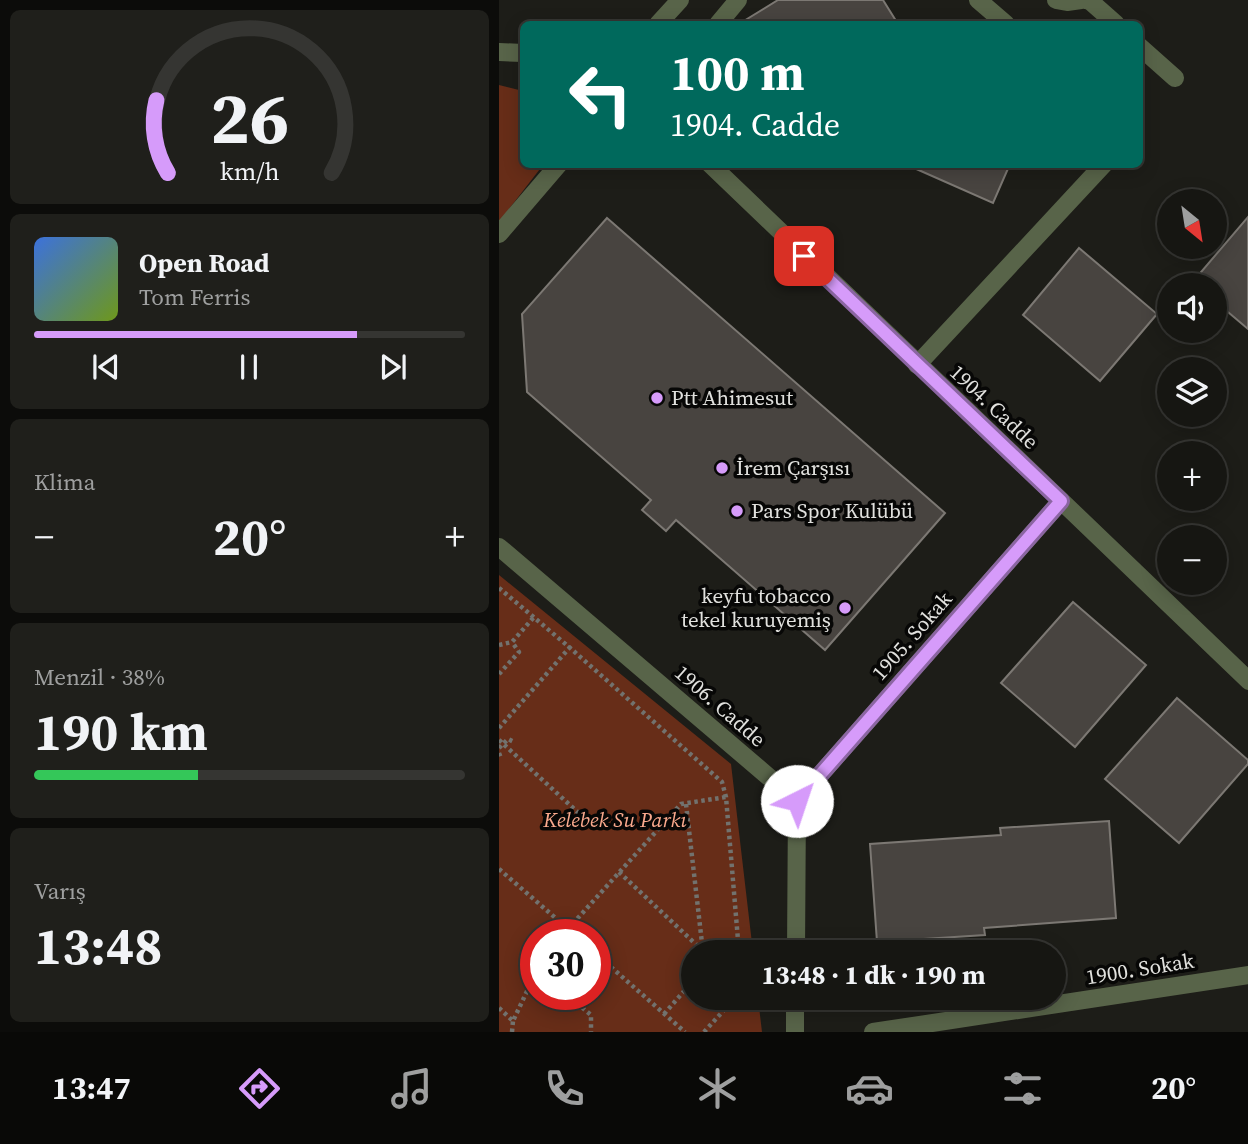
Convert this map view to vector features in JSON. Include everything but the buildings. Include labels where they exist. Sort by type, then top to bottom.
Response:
[{"type":"street","points":[[661,21],[680,0]]},
{"type":"street","points":[[720,21],[738,0]]},
{"type":"street","points":[[978,0],[1002,21]]},
{"type":"street","points":[[1056,0],[1090,1],[1113,21]]},
{"type":"street","points":[[1143,50],[1175,78]]},
{"type":"street","points":[[499,52],[520,53]]},
{"type":"street","points":[[499,233],[556,168]]},
{"type":"street","name":"1904. Cadde","points":[[714,168],[1248,681]]},
{"type":"street","points":[[917,365],[1100,168]]},
{"type":"street","name":"1905. Sokak","points":[[797,801],[1061,501]]},
{"type":"street","name":"1906. Cadde","points":[[499,547],[797,801]]},
{"type":"street","points":[[796,940],[797,801]]},
{"type":"street","name":"1900. Sokak","points":[[873,1032],[1248,975]]},
{"type":"street","points":[[795,1010],[795,1032]]},
{"type":"path","points":[[499,588],[722,782],[727,797],[738,940]]},
{"type":"path","points":[[499,645],[512,642],[534,617]]},
{"type":"path","points":[[499,674],[519,652],[512,642]]},
{"type":"path","points":[[499,728],[570,647]]},
{"type":"path","points":[[514,742],[508,738],[500,748],[596,829]]},
{"type":"path","points":[[577,919],[681,804],[727,797]]},
{"type":"path","points":[[686,804],[702,940]]},
{"type":"path","points":[[499,869],[556,919]]},
{"type":"path","points":[[619,872],[690,940]]},
{"type":"path","points":[[611,967],[685,1032]]},
{"type":"path","points":[[664,1014],[681,995]]},
{"type":"path","points":[[512,1032],[513,1021],[520,1006]]},
{"type":"path","points":[[499,1008],[513,1021]]},
{"type":"path","points":[[585,1010],[591,1015],[591,1032]]},
{"type":"path","points":[[704,1032],[724,1010]]},
{"type":"green space","points":[[499,85],[520,90],[520,168],[541,168],[499,222]]},
{"type":"green space","name":"Kelebek Su Parkı","points":[[499,575],[731,764],[752,940],[681,940],[681,1010],[759,1010],[762,1032],[499,1032]]},
{"type":"place","name":"Ptt Ahimesut","points":[[657,398]]},
{"type":"place","name":"İrem Çarşısı","points":[[722,468]]},
{"type":"place","name":"Pars Spor Kulübü","points":[[737,511]]},
{"type":"place","name":"keyfu tobacco tekel kuruyemiş","points":[[845,608]]},
{"type":"route","points":[[797,801],[1061,501],[804,256]]}]
